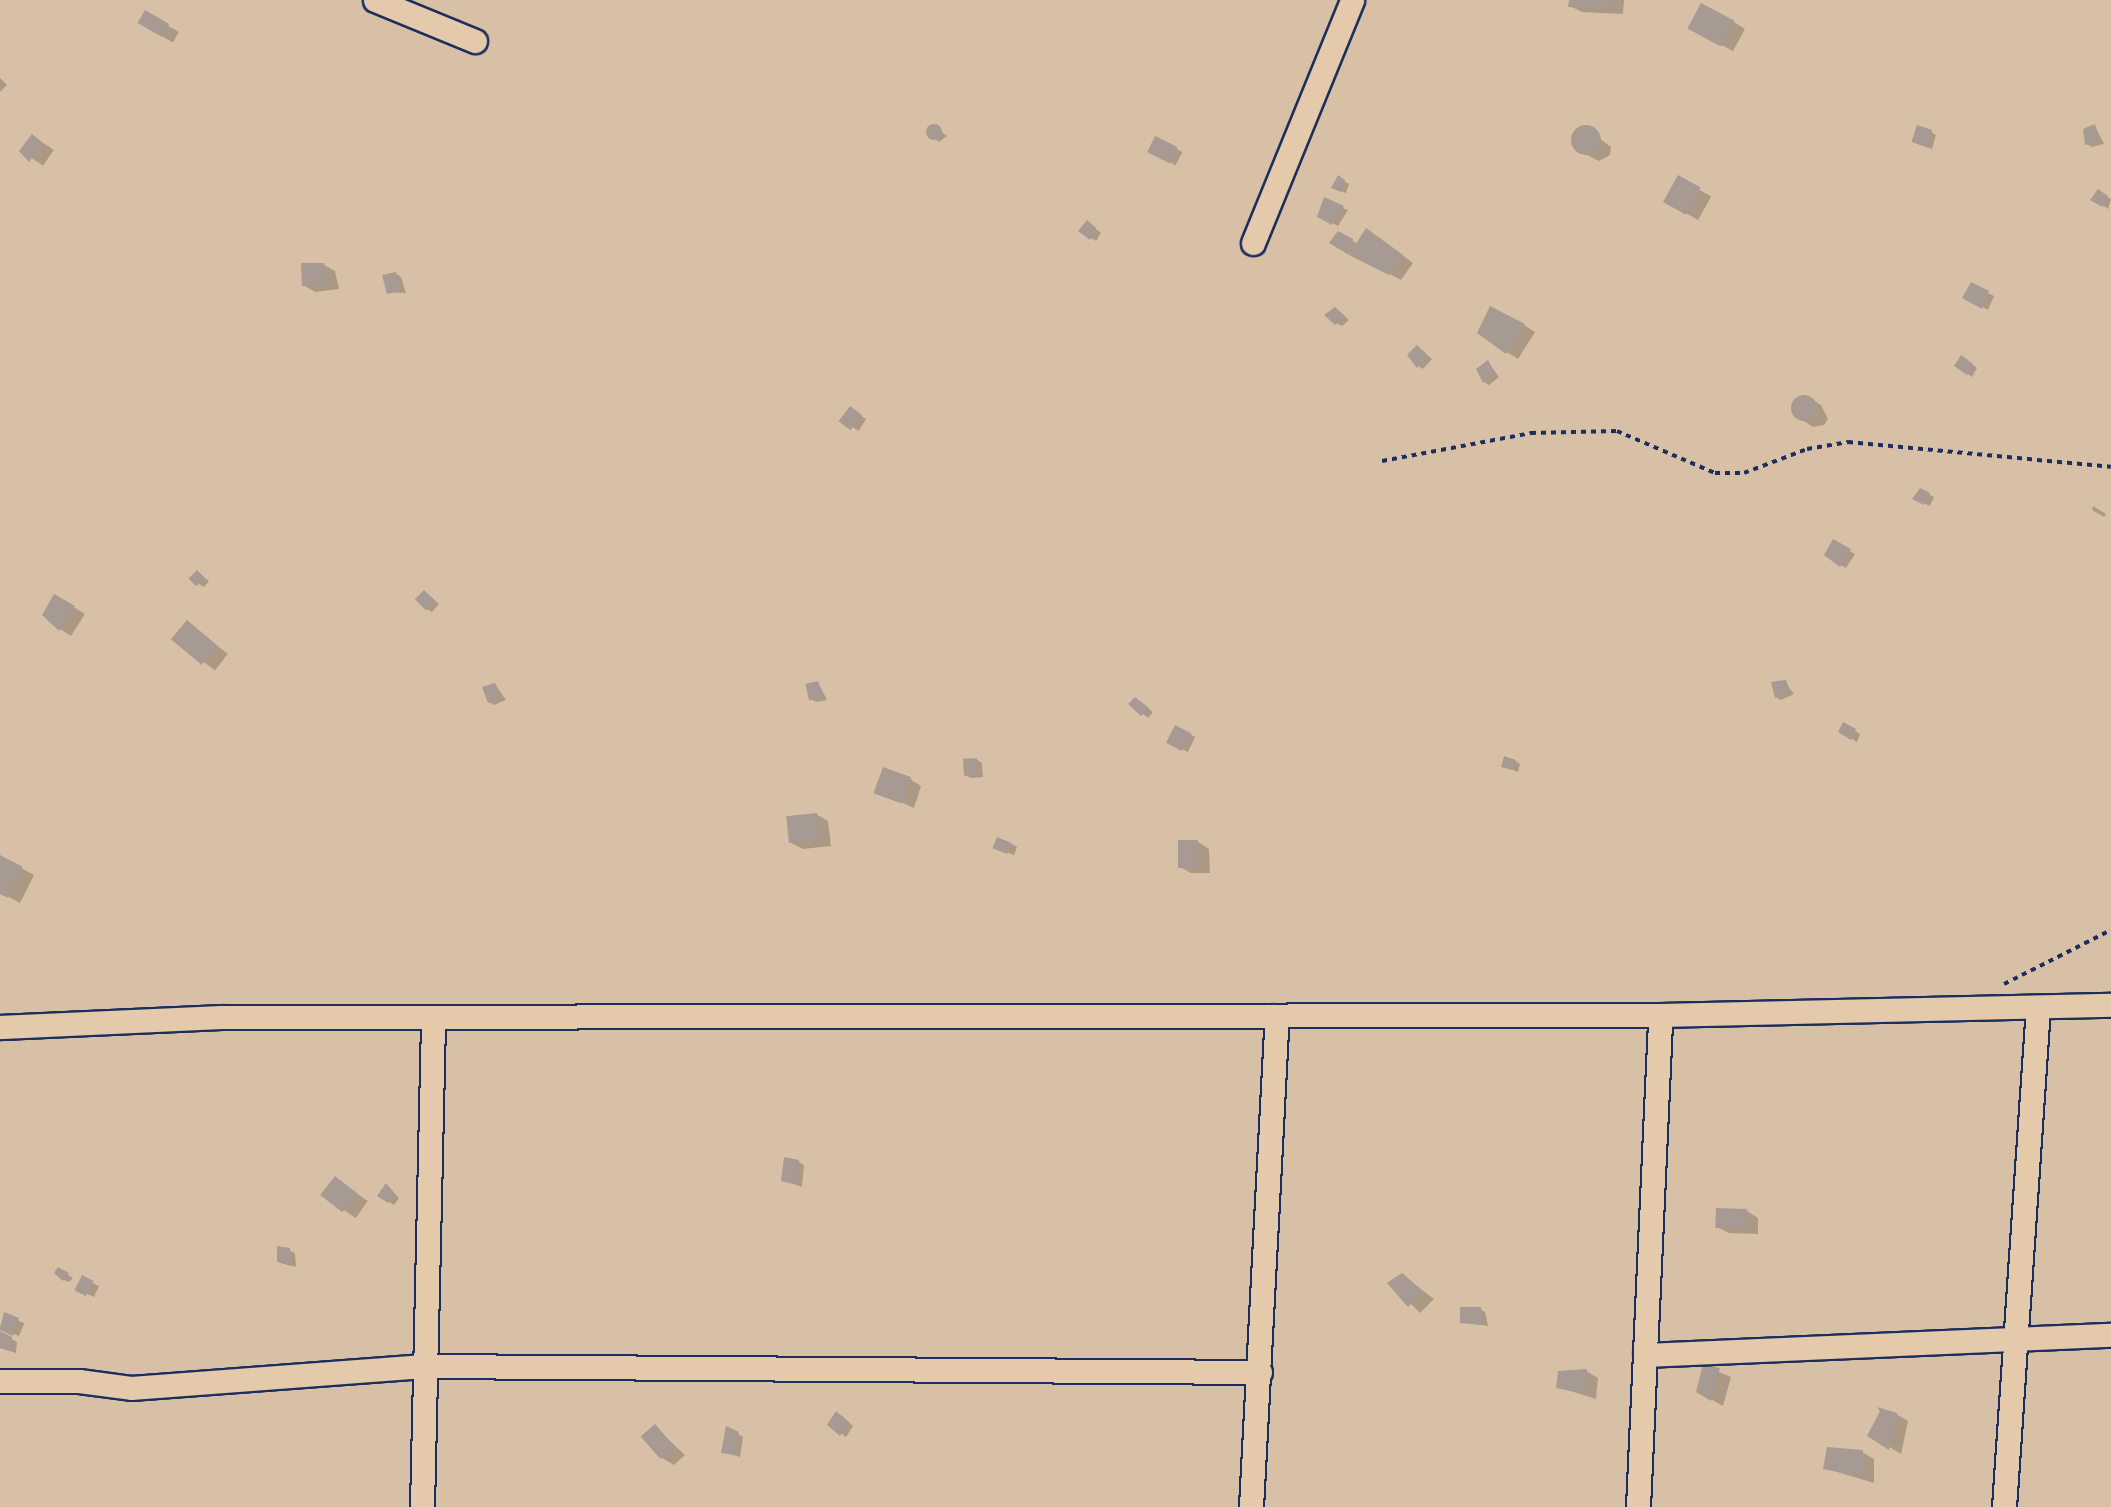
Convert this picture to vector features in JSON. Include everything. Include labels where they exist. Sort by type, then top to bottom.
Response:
[{"type":"street","points":[[375,0],[475,41]]},
{"type":"street","points":[[1253,243],[1352,0]]},
{"type":"street","points":[[0,1027],[221,1017],[1660,1015],[2111,1005]]},
{"type":"street","points":[[2004,1507],[2038,1007]]},
{"type":"street","points":[[1638,1507],[1660,1015]]},
{"type":"street","points":[[1251,1507],[1277,1016]]},
{"type":"street","points":[[422,1507],[433,1017]]},
{"type":"street","points":[[1645,1355],[2015,1335],[2111,1335]]},
{"type":"street","points":[[0,1381],[79,1381],[131,1388],[424,1366],[1260,1372]]},
{"type":"path","points":[[1382,461],[1531,433],[1617,431],[1715,473],[1744,473],[1807,449],[1848,442],[2111,467]]},
{"type":"path","points":[[1999,987],[2111,930]]},
{"type":"building","points":[[1569,0],[1612,0],[1612,9],[1568,7]]},
{"type":"building","points":[[1701,3],[1735,21],[1721,46],[1687,29]]},
{"type":"building","points":[[145,10],[169,24],[162,37],[138,23]]},
{"type":"building","points":[[931,124],[937,124],[942,132],[940,138],[931,140],[926,135],[926,129]]},
{"type":"building","points":[[2095,124],[2100,142],[2085,145],[2083,129]]},
{"type":"building","points":[[1586,125],[1596,130],[1601,140],[1596,150],[1586,155],[1576,150],[1571,140],[1576,130]]},
{"type":"building","points":[[1917,125],[1932,130],[1927,147],[1911,142]]},
{"type":"building","points":[[32,134],[43,143],[29,162],[19,151]]},
{"type":"building","points":[[1155,136],[1177,147],[1170,163],[1147,152]]},
{"type":"building","points":[[1338,175],[1345,180],[1341,192],[1331,188]]},
{"type":"building","points":[[1678,175],[1701,188],[1686,215],[1663,202]]},
{"type":"building","points":[[2098,189],[2108,196],[2102,207],[2090,200]]},
{"type":"building","points":[[1324,197],[1344,206],[1332,225],[1317,217]]},
{"type":"building","points":[[1087,220],[1096,228],[1090,240],[1078,231]]},
{"type":"building","points":[[1366,228],[1403,255],[1389,275],[1349,255]]},
{"type":"building","points":[[1338,231],[1353,239],[1349,255],[1329,243]]},
{"type":"building","points":[[301,263],[324,263],[328,284],[302,286]]},
{"type":"building","points":[[396,272],[402,291],[387,294],[382,275]]},
{"type":"building","points":[[1971,282],[1989,291],[1982,309],[1962,298]]},
{"type":"building","points":[[1490,306],[1525,324],[1506,354],[1477,333]]},
{"type":"building","points":[[1335,307],[1345,316],[1335,325],[1324,315]]},
{"type":"building","points":[[1417,345],[1428,356],[1417,368],[1407,355]]},
{"type":"building","points":[[1961,355],[1973,364],[1967,375],[1954,366]]},
{"type":"building","points":[[1488,360],[1495,373],[1483,383],[1476,369]]},
{"type":"building","points":[[1804,395],[1813,399],[1817,408],[1813,417],[1804,421],[1795,417],[1791,408],[1795,399]]},
{"type":"building","points":[[850,406],[862,415],[851,430],[839,421]]},
{"type":"building","points":[[1920,488],[1930,493],[1924,505],[1912,499]]},
{"type":"building","points":[[1833,539],[1851,549],[1840,567],[1824,555]]},
{"type":"building","points":[[197,570],[205,578],[196,586],[189,578]]},
{"type":"building","points":[[424,590],[435,601],[426,611],[415,599]]},
{"type":"building","points":[[54,594],[75,606],[59,631],[42,615]]},
{"type":"building","points":[[187,620],[218,646],[202,665],[171,639]]},
{"type":"building","points":[[1786,680],[1790,691],[1775,698],[1771,682]]},
{"type":"building","points":[[818,681],[822,698],[809,700],[805,684]]},
{"type":"building","points":[[495,683],[502,697],[488,703],[482,687]]},
{"type":"building","points":[[1135,697],[1149,708],[1141,716],[1128,704]]},
{"type":"building","points":[[1843,722],[1856,729],[1851,740],[1838,732]]},
{"type":"building","points":[[1175,725],[1191,733],[1182,751],[1166,743]]},
{"type":"building","points":[[1504,756],[1516,760],[1512,770],[1501,767]]},
{"type":"building","points":[[977,758],[978,775],[964,776],[963,759]]},
{"type":"building","points":[[883,767],[911,777],[902,804],[873,793]]},
{"type":"building","points":[[817,813],[820,840],[789,843],[786,816]]},
{"type":"building","points":[[997,837],[1012,843],[1007,854],[993,848]]},
{"type":"building","points":[[1178,840],[1198,840],[1198,868],[1178,868]]},
{"type":"building","points":[[0,855],[23,867],[8,898],[0,894]]},
{"type":"building","points":[[784,1157],[799,1160],[797,1185],[781,1181]]},
{"type":"building","points":[[335,1176],[357,1193],[342,1212],[320,1195]]},
{"type":"building","points":[[386,1183],[395,1194],[388,1203],[377,1196]]},
{"type":"building","points":[[1716,1208],[1747,1209],[1746,1229],[1715,1228]]},
{"type":"building","points":[[277,1246],[290,1248],[291,1266],[277,1262]]},
{"type":"building","points":[[58,1267],[69,1273],[63,1281],[54,1273]]},
{"type":"building","points":[[1402,1273],[1423,1291],[1408,1307],[1387,1283]]},
{"type":"building","points":[[82,1275],[94,1281],[86,1296],[74,1290]]},
{"type":"building","points":[[1460,1307],[1481,1307],[1483,1325],[1460,1323]]},
{"type":"building","points":[[4,1312],[19,1318],[13,1336],[0,1330]]},
{"type":"building","points":[[0,1331],[12,1337],[11,1351],[0,1348]]},
{"type":"building","points":[[1703,1364],[1720,1368],[1711,1401],[1696,1392]]},
{"type":"building","points":[[1587,1369],[1585,1394],[1556,1388],[1558,1371]]},
{"type":"building","points":[[1877,1407],[1897,1413],[1889,1450],[1867,1436],[1880,1411]]},
{"type":"building","points":[[836,1411],[849,1422],[840,1436],[827,1425]]},
{"type":"building","points":[[655,1424],[675,1447],[660,1459],[641,1436]]},
{"type":"building","points":[[726,1426],[739,1432],[735,1455],[721,1453]]},
{"type":"building","points":[[1827,1447],[1863,1450],[1863,1477],[1823,1469]]}]
